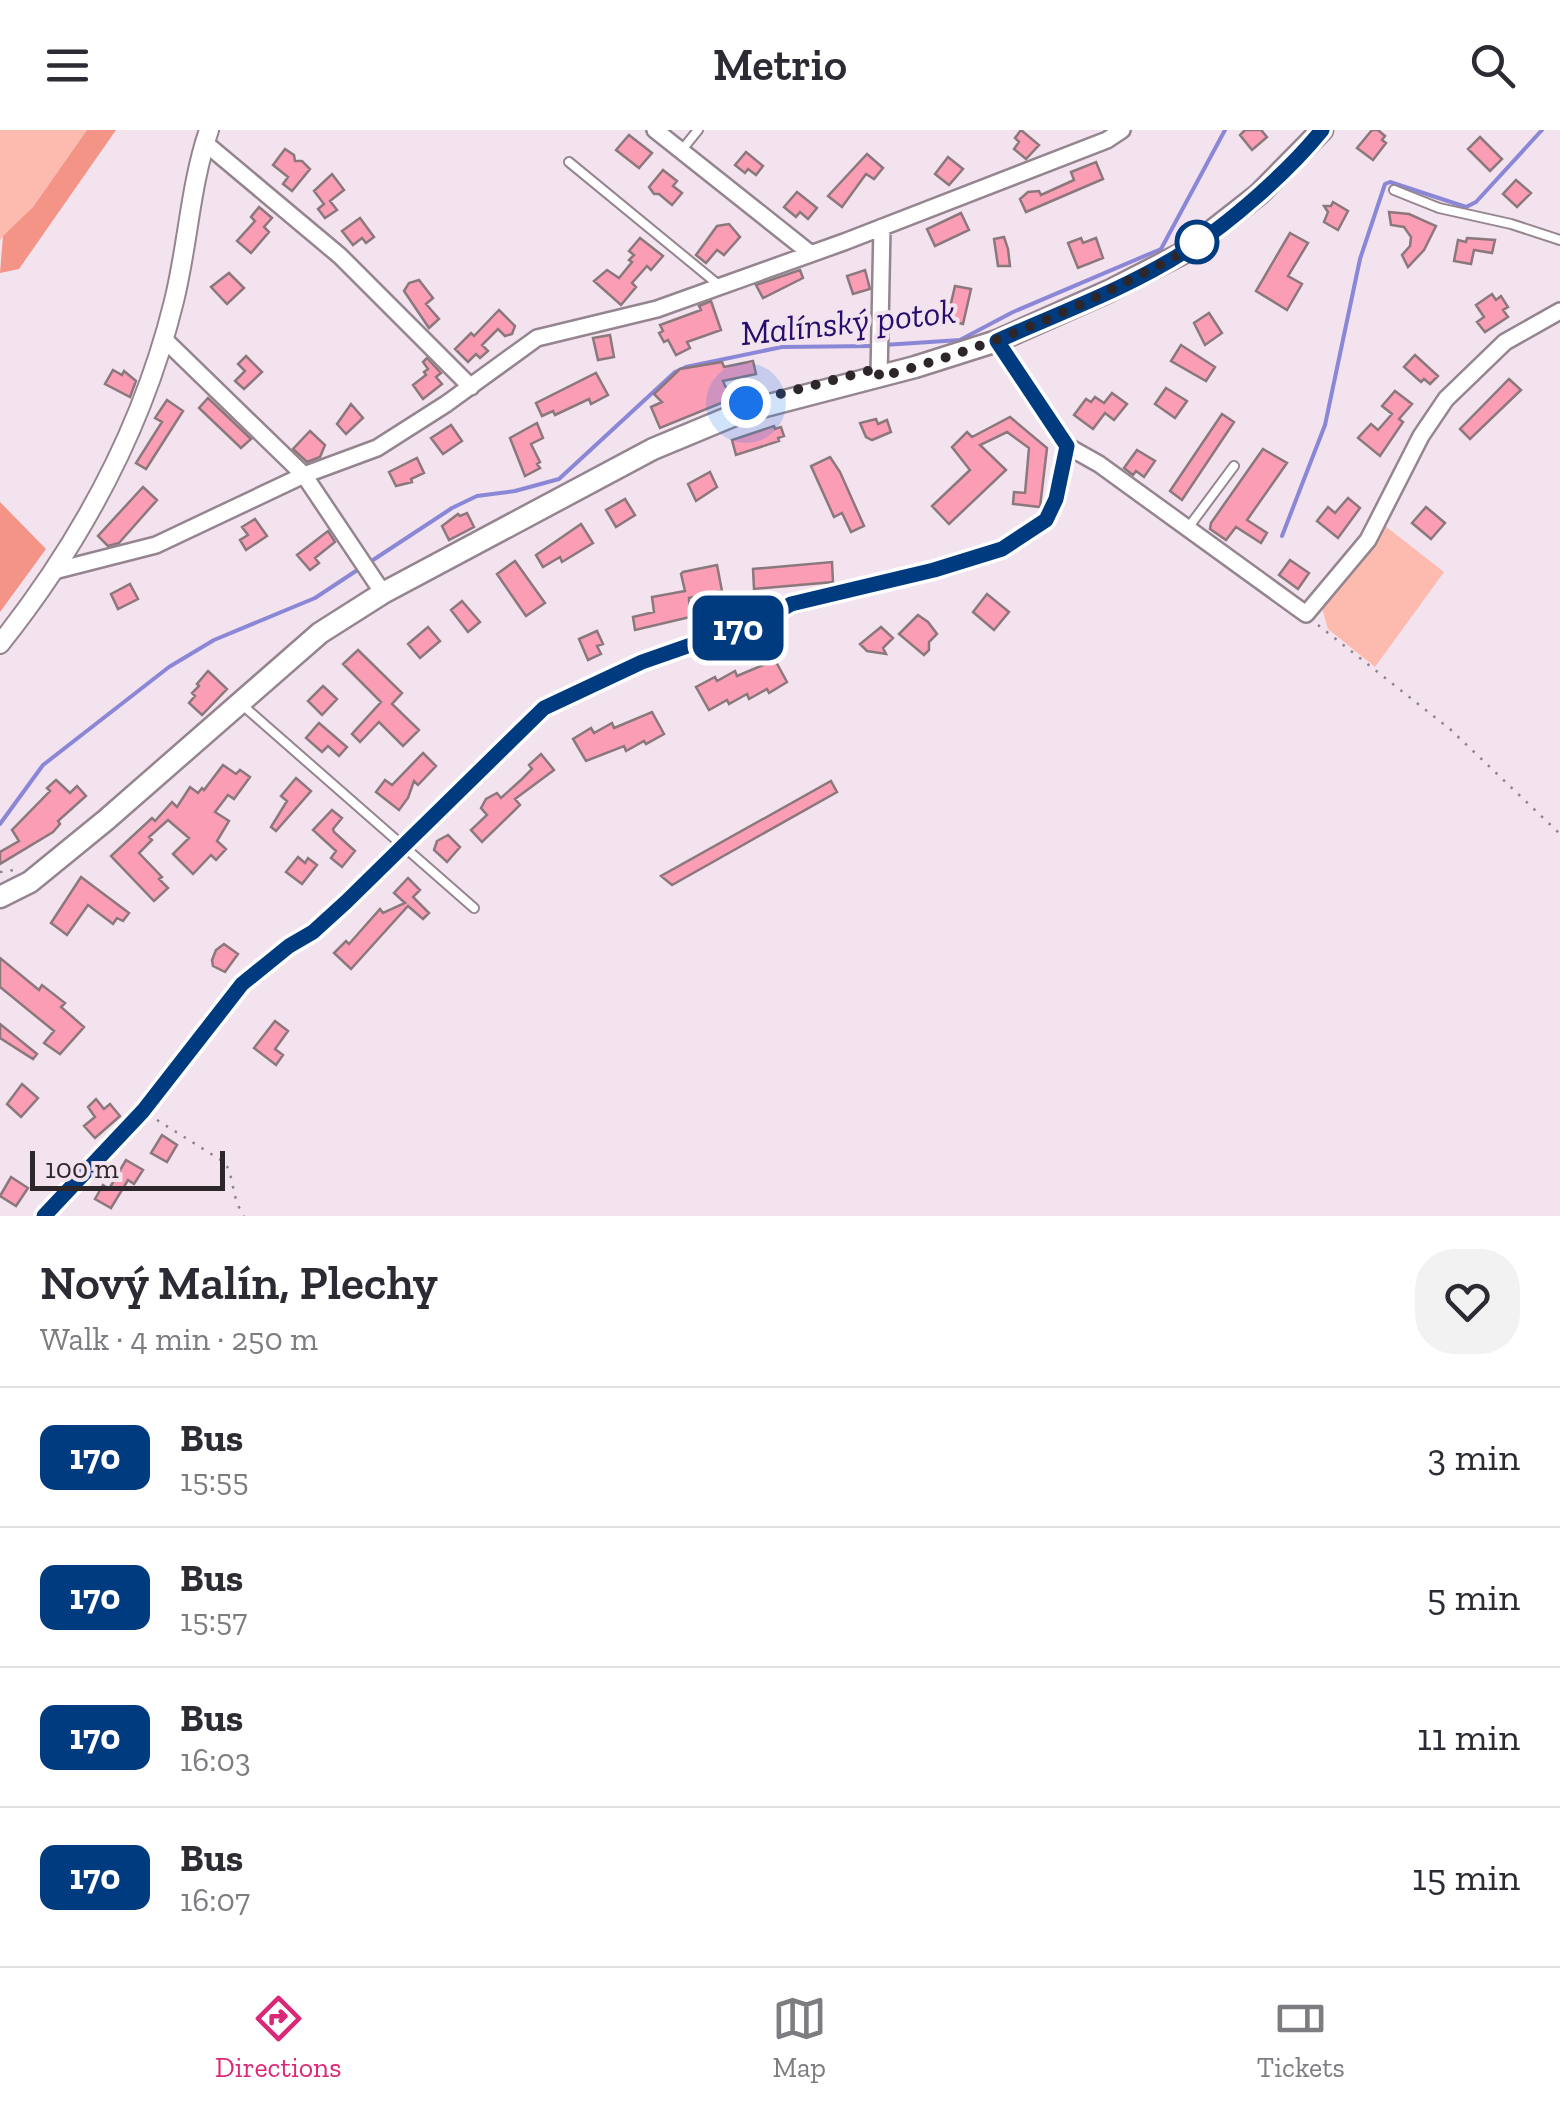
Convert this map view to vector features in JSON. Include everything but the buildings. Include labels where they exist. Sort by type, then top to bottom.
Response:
[{"type":"main road","points":[[0,897],[30,882],[106,820],[320,633],[383,593],[652,450],[742,412],[879,377],[997,341],[1108,292],[1185,252],[1258,194],[1322,130]]},
{"type":"street","points":[[655,130],[810,253]]},
{"type":"street","points":[[54,570],[156,545],[304,475],[377,448],[537,338],[657,309],[882,227],[1108,140],[1120,131]]},
{"type":"street","points":[[3,637],[54,570],[120,460],[145,400],[164,339],[206,136]]},
{"type":"street","points":[[206,136],[340,256],[471,387]]},
{"type":"street","points":[[879,377],[882,227]]},
{"type":"street","points":[[997,341],[1067,446],[1099,464],[1306,614],[1368,540],[1421,436],[1446,399],[1505,342],[1560,312]]},
{"type":"street","points":[[164,339],[304,475],[383,593]]},
{"type":"street","points":[[44,1216],[143,1111],[242,984],[313,932],[544,708],[672,651],[765,619],[791,604],[934,570],[1002,549],[1046,520],[1056,499],[1067,446]]},
{"type":"lane","points":[[681,151],[698,130]]},
{"type":"lane","points":[[569,162],[720,286]]},
{"type":"lane","points":[[1394,190],[1439,208],[1560,240]]},
{"type":"lane","points":[[1188,528],[1234,466]]},
{"type":"lane","points":[[238,702],[474,908]]},
{"type":"path","points":[[1306,614],[1451,730],[1560,834]]},
{"type":"path","points":[[0,872],[28,871]]},
{"type":"path","points":[[143,1111],[224,1162],[230,1169],[233,1200],[244,1216]]},
{"type":"shaded area","points":[[0,130],[87,130],[33,207],[0,240]]},
{"type":"shaded area","points":[[87,130],[116,130],[19,269],[0,273],[3,236],[33,207]]},
{"type":"shaded area","points":[[0,502],[46,549],[0,612]]},
{"type":"shaded area","points":[[1384,525],[1444,572],[1375,667],[1328,629],[1321,605]]},
{"type":"waterway","name":"Malínský potok","points":[[884,345],[960,340],[1013,312],[1161,249],[1225,130]]},
{"type":"waterway","points":[[1282,536],[1325,425],[1360,259],[1385,184],[1390,182],[1466,207],[1476,202],[1542,130]]},
{"type":"waterway","name":"Malínský potok","points":[[370,562],[477,496],[559,479],[675,372],[686,367],[782,347],[874,346]]},
{"type":"waterway","name":"Malínský potok","points":[[0,824],[43,765],[169,667],[214,640],[315,598],[362,567]]},
{"type":"bus line","name":"170","points":[[44,1216],[143,1111],[242,984],[313,932],[346,902],[544,708],[642,662],[765,619],[791,604],[934,570],[1002,549],[1046,520],[1056,499],[1067,446],[997,341],[1108,292],[1185,252],[1258,194],[1322,130]]},
{"type":"route","points":[[746,403],[879,368],[879,377],[997,341],[1108,292],[1197,242]]}]
